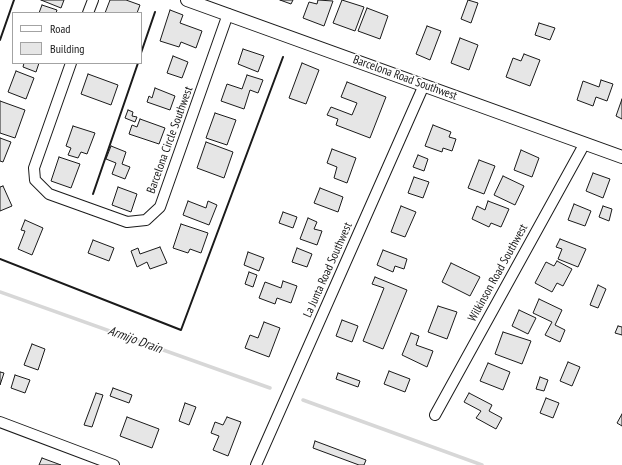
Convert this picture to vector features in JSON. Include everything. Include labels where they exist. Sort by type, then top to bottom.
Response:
[{"type":"street","points":[[88,12],[93,0]]},
{"type":"street","name":"Barcelona Road Southwest","points":[[188,0],[622,157]]},
{"type":"street","name":"Barcelona Circle Southwest","points":[[71,64],[34,168],[35,180],[49,194],[127,222],[146,220],[160,207],[228,14]]},
{"type":"street","name":"La Junta Road Southwest","points":[[256,465],[424,85]]},
{"type":"street","name":"Wilkinson Road Southwest","points":[[435,415],[585,143]]},
{"type":"street","points":[[0,422],[114,465]]},
{"type":"building","points":[[41,0],[64,0],[61,8]]},
{"type":"building","points":[[110,0],[126,0],[140,5],[137,12],[105,12]]},
{"type":"building","points":[[280,0],[293,0],[291,4]]},
{"type":"building","points":[[318,0],[333,1],[324,26],[303,18],[309,2],[317,4]]},
{"type":"building","points":[[342,0],[364,7],[355,31],[333,23]]},
{"type":"building","points":[[468,0],[478,3],[471,23],[461,19]]},
{"type":"building","points":[[42,5],[57,10],[56,12],[39,12]]},
{"type":"building","points":[[367,8],[388,16],[380,39],[358,31]]},
{"type":"building","points":[[170,10],[183,15],[180,23],[202,31],[196,48],[181,42],[179,47],[160,41]]},
{"type":"building","points":[[539,23],[555,28],[550,40],[535,35]]},
{"type":"building","points":[[427,26],[441,31],[430,60],[416,54]]},
{"type":"building","points":[[460,38],[478,45],[469,70],[451,63]]},
{"type":"building","points":[[243,49],[264,56],[258,72],[238,64]]},
{"type":"building","points":[[524,54],[540,60],[530,86],[506,77],[513,58],[521,61]]},
{"type":"building","points":[[173,56],[188,62],[182,78],[167,73]]},
{"type":"building","points":[[302,63],[319,70],[306,104],[289,98]]},
{"type":"building","points":[[24,64],[39,64],[36,72],[23,67]]},
{"type":"building","points":[[16,71],[34,78],[26,99],[8,92]]},
{"type":"building","points":[[88,74],[118,85],[111,105],[81,94]]},
{"type":"building","points":[[247,75],[263,80],[258,93],[250,90],[244,109],[221,101],[227,84],[242,89]]},
{"type":"building","points":[[601,80],[613,84],[607,101],[596,97],[593,106],[577,100],[583,81],[599,87]]},
{"type":"building","points":[[347,82],[386,97],[370,138],[336,125],[338,119],[327,115],[331,107],[352,115],[357,103],[341,97]]},
{"type":"building","points":[[155,88],[175,96],[170,110],[147,102],[149,96],[152,98]]},
{"type":"building","points":[[622,99],[622,119],[616,116]]},
{"type":"building","points":[[0,101],[25,110],[15,138],[0,133]]},
{"type":"building","points":[[128,110],[133,112],[132,116],[137,117],[135,122],[125,118]]},
{"type":"building","points":[[215,113],[236,120],[227,145],[206,138]]},
{"type":"building","points":[[140,119],[165,128],[159,144],[129,134],[132,125],[137,127]]},
{"type":"building","points":[[433,125],[451,132],[449,137],[456,139],[452,151],[443,148],[442,152],[425,146]]},
{"type":"building","points":[[73,126],[95,133],[87,154],[81,152],[78,158],[68,155],[71,148],[66,146]]},
{"type":"building","points":[[0,138],[11,142],[3,162],[0,161]]},
{"type":"building","points":[[206,142],[233,152],[224,178],[197,168]]},
{"type":"building","points":[[111,146],[126,152],[122,164],[130,167],[125,179],[112,174],[116,163],[106,159]]},
{"type":"building","points":[[332,149],[356,158],[347,183],[334,178],[337,167],[327,163]]},
{"type":"building","points":[[521,150],[539,158],[532,177],[514,170]]},
{"type":"building","points":[[418,155],[428,159],[424,171],[413,167]]},
{"type":"building","points":[[59,157],[80,164],[71,188],[51,181]]},
{"type":"building","points":[[479,160],[495,166],[484,194],[468,188]]},
{"type":"building","points":[[593,173],[610,179],[603,198],[586,191]]},
{"type":"building","points":[[503,176],[524,186],[515,205],[494,195]]},
{"type":"building","points":[[414,177],[429,182],[423,198],[408,193]]},
{"type":"building","points":[[3,186],[12,206],[0,211],[0,187]]},
{"type":"building","points":[[118,187],[137,194],[131,212],[112,205]]},
{"type":"building","points":[[320,188],[343,197],[338,212],[314,203]]},
{"type":"building","points":[[188,201],[206,208],[208,201],[217,205],[209,225],[183,215]]},
{"type":"building","points":[[488,201],[509,209],[501,227],[491,223],[489,227],[472,219],[477,206],[485,210]]},
{"type":"building","points":[[574,204],[591,211],[585,226],[568,220]]},
{"type":"building","points":[[401,206],[416,212],[405,237],[391,232]]},
{"type":"building","points":[[603,206],[612,209],[609,221],[599,217]]},
{"type":"building","points":[[283,212],[297,217],[293,228],[279,223]]},
{"type":"building","points":[[308,218],[317,222],[314,229],[322,231],[317,245],[300,239]]},
{"type":"building","points":[[25,220],[43,228],[32,255],[18,249],[25,231],[21,230]]},
{"type":"building","points":[[181,224],[208,233],[201,253],[190,249],[188,253],[173,248]]},
{"type":"building","points":[[560,239],[586,249],[578,267],[558,259],[562,249],[556,247]]},
{"type":"building","points":[[93,240],[114,248],[109,261],[88,253]]},
{"type":"building","points":[[160,247],[167,263],[150,269],[147,262],[137,267],[131,251],[138,248],[140,254]]},
{"type":"building","points":[[297,248],[312,254],[307,267],[292,262]]},
{"type":"building","points":[[383,250],[407,259],[404,269],[395,266],[393,272],[377,265]]},
{"type":"building","points":[[248,252],[264,258],[259,271],[244,265]]},
{"type":"building","points":[[557,261],[572,269],[563,286],[557,283],[552,292],[535,283],[546,262],[554,266]]},
{"type":"building","points":[[451,263],[480,277],[470,296],[442,282]]},
{"type":"building","points":[[249,272],[257,275],[253,287],[245,284]]},
{"type":"building","points":[[375,277],[407,290],[383,349],[363,341],[384,288],[372,284]]},
{"type":"building","points":[[283,281],[297,286],[291,303],[277,298],[275,304],[259,298],[265,282],[281,288]]},
{"type":"building","points":[[598,285],[606,289],[598,308],[590,305]]},
{"type":"building","points":[[539,299],[562,310],[555,325],[565,330],[560,342],[545,335],[552,322],[533,313]]},
{"type":"building","points":[[438,306],[457,312],[447,339],[428,332]]},
{"type":"building","points":[[519,310],[536,318],[528,334],[512,326]]},
{"type":"building","points":[[342,320],[358,326],[352,342],[336,336]]},
{"type":"building","points":[[264,322],[280,328],[269,357],[245,348],[250,335],[258,338]]},
{"type":"building","points":[[618,326],[622,327],[622,335],[615,333]]},
{"type":"building","points":[[503,332],[531,341],[522,364],[495,354]]},
{"type":"building","points":[[411,333],[419,336],[416,345],[433,351],[427,367],[402,355]]},
{"type":"building","points":[[32,344],[45,349],[38,370],[24,365]]},
{"type":"building","points":[[568,362],[580,367],[572,386],[560,381]]},
{"type":"building","points":[[488,363],[510,372],[503,390],[480,381]]},
{"type":"building","points":[[389,371],[410,379],[405,392],[384,384]]},
{"type":"building","points":[[0,372],[4,373],[0,385]]},
{"type":"building","points":[[338,373],[360,381],[358,387],[336,379]]},
{"type":"building","points":[[15,375],[30,380],[25,393],[11,388]]},
{"type":"building","points":[[540,377],[548,380],[544,391],[536,389]]},
{"type":"building","points":[[113,388],[132,395],[129,403],[110,396]]},
{"type":"building","points":[[96,393],[103,395],[92,427],[84,425]]},
{"type":"building","points":[[469,393],[492,405],[489,411],[502,418],[496,429],[476,418],[481,411],[464,402]]},
{"type":"building","points":[[546,398],[559,403],[553,418],[540,413]]},
{"type":"building","points":[[185,403],[196,407],[189,425],[179,421]]},
{"type":"building","points":[[622,414],[622,426],[617,423]]},
{"type":"building","points":[[127,417],[159,429],[152,448],[120,436]]},
{"type":"building","points":[[227,417],[241,422],[228,456],[213,450],[219,436],[211,433],[215,422],[223,425]]},
{"type":"building","points":[[315,441],[366,460],[364,465],[359,465],[313,448]]},
{"type":"building","points":[[42,458],[61,465],[39,465]]},
{"type":"waterway","name":"Armijo Drain","points":[[0,292],[270,388]]},
{"type":"waterway","name":"Armijo Drain","points":[[303,400],[482,465]]},
{"type":"wall","points":[[0,40],[14,0]]},
{"type":"wall","points":[[142,50],[155,12]]},
{"type":"wall","points":[[0,259],[181,330],[283,57]]},
{"type":"wall","points":[[93,194],[138,64]]}]
